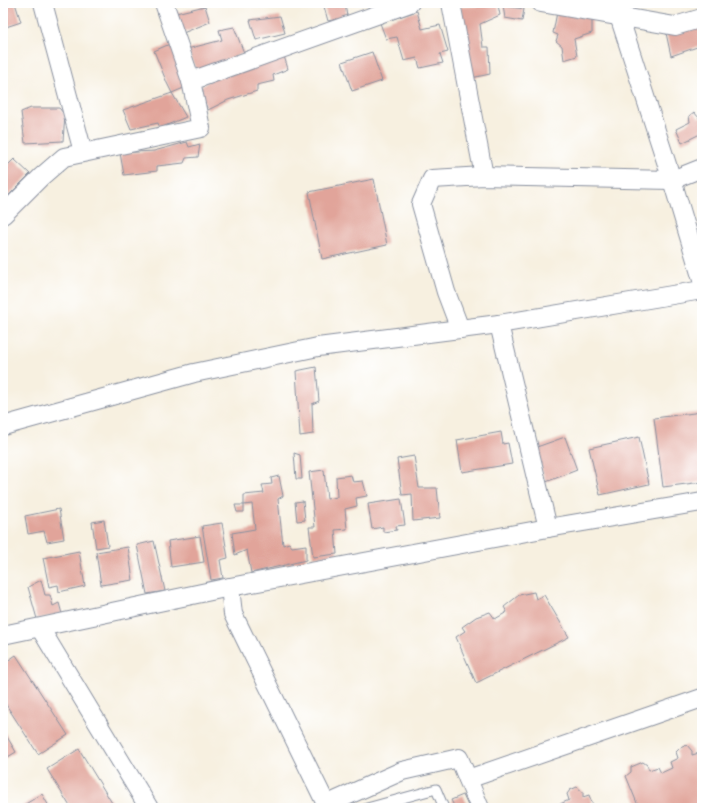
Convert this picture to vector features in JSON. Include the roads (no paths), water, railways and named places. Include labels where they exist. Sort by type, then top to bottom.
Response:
[{"type":"street","points":[[43,3],[83,152]]},
{"type":"street","points":[[3,215],[64,156],[201,128],[191,81],[164,3]]},
{"type":"street","points":[[191,81],[410,3]]},
{"type":"street","points":[[451,3],[484,176]]},
{"type":"street","points":[[541,3],[618,10],[675,26],[702,18]]},
{"type":"street","points":[[618,10],[702,280]]},
{"type":"street","points":[[460,329],[446,292],[421,204],[432,179],[484,176],[672,180],[702,168]]},
{"type":"street","points":[[3,426],[194,374],[318,347],[499,324],[702,290]]},
{"type":"street","points":[[499,324],[548,528]]},
{"type":"street","points":[[3,635],[230,587],[548,528],[702,502]]},
{"type":"street","points":[[230,587],[232,614],[327,807],[402,771],[459,758],[480,808]]},
{"type":"street","points":[[40,628],[149,808]]},
{"type":"street","points":[[468,779],[702,698]]},
{"type":"lane","points":[[367,808],[436,789],[444,808]]}]
